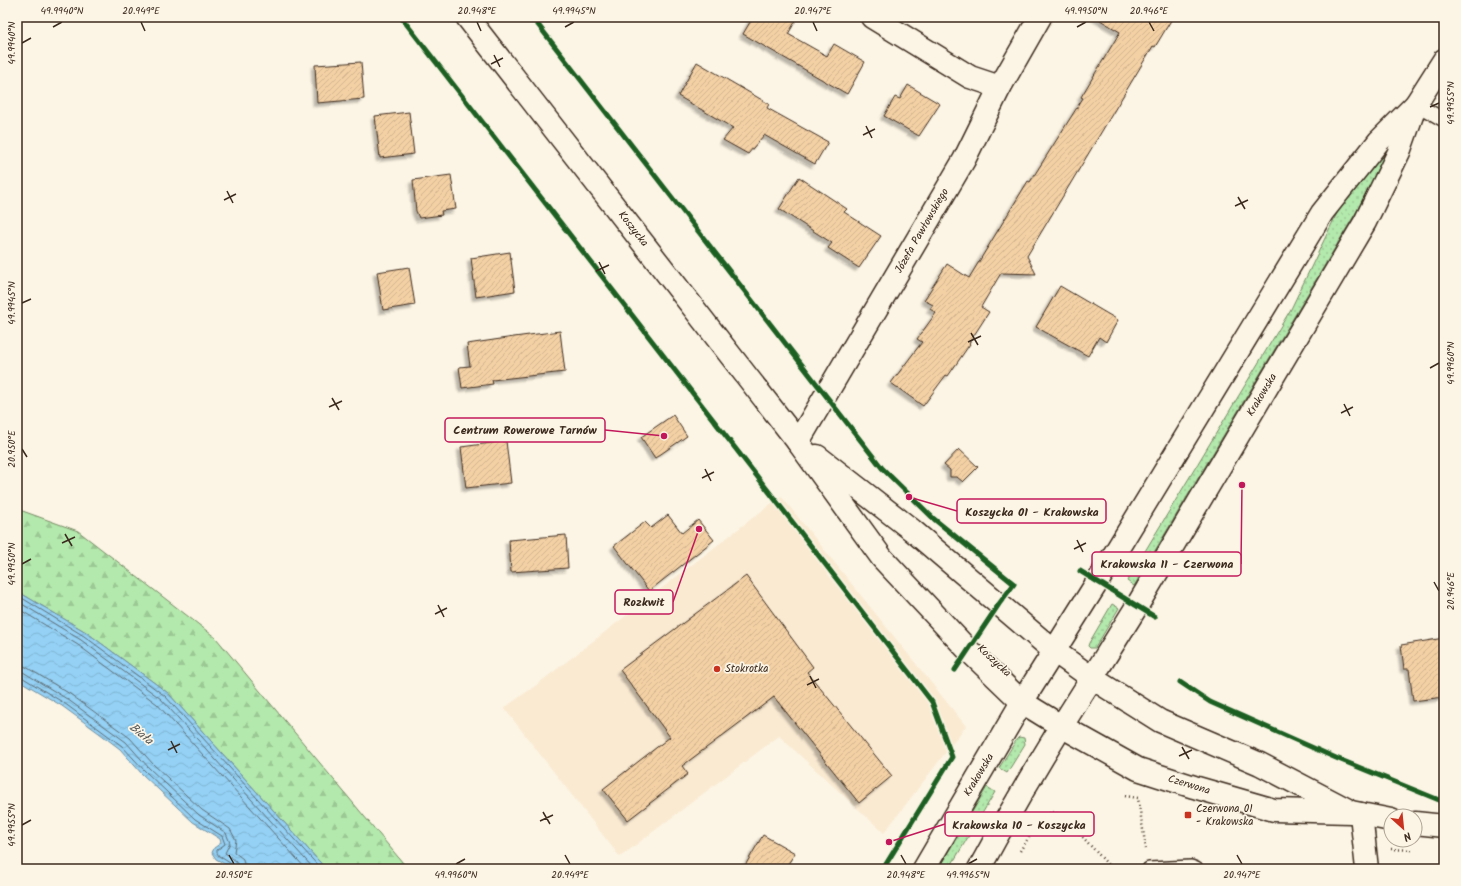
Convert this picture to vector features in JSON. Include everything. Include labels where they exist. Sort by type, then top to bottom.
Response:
[{"type":"street","name":"Koszycka","points":[[467,17],[798,442],[882,558],[968,650],[1022,702]]},
{"type":"street","points":[[872,17],[970,77],[1000,87]]},
{"type":"street","name":"Józefa Pawłowskiego","points":[[798,442],[964,160],[1000,87],[1040,17]]},
{"type":"street","name":"Krakowska","points":[[924,869],[1022,702],[1098,581],[1322,213],[1379,141],[1416,104],[1444,60]]},
{"type":"street","name":"Krakowska","points":[[979,869],[1020,794],[1137,606],[1365,222],[1399,152],[1416,104]]},
{"type":"street","name":"Koszycka","points":[[798,442],[912,530],[1054,650]]},
{"type":"street","points":[[1054,650],[1092,678]]},
{"type":"street","name":"Czerwona","points":[[1092,678],[1160,721],[1260,764],[1356,813]]},
{"type":"street","points":[[1022,702],[1061,726]]},
{"type":"street","name":"Czerwona","points":[[1061,726],[1138,769],[1274,810],[1356,813],[1383,818]]},
{"type":"street","points":[[1356,813],[1367,869]]},
{"type":"street","points":[[1423,824],[1444,826]]},
{"type":"lane","points":[[1416,104],[1444,120]]},
{"type":"lane","points":[[1149,869],[1191,867],[1196,869]]},
{"type":"path","points":[[1126,796],[1138,798],[1149,869]]},
{"type":"path","points":[[1016,857],[1031,834],[1052,811],[1066,819],[1112,869]]},
{"type":"shaded area","points":[[781,496],[966,726],[884,833],[779,736],[620,857],[504,708],[535,686]]},
{"type":"green space","points":[[1396,128],[1405,130],[1134,586],[1127,581],[1291,309],[1338,211]]},
{"type":"green space","points":[[17,509],[78,531],[216,638],[408,869],[326,869],[168,693],[86,632],[17,591]]},
{"type":"green space","points":[[1112,604],[1119,608],[1095,648],[1090,648],[1088,646],[1089,643]]},
{"type":"green space","points":[[1019,737],[1024,738],[1025,744],[1007,773],[999,768]]},
{"type":"green space","points":[[987,787],[995,792],[949,869],[938,869]]},
{"type":"water","name":"Biała","points":[[17,591],[86,632],[168,693],[326,869],[234,869],[216,859],[212,853],[214,848],[221,843],[220,839],[193,822],[142,774],[120,749],[62,706],[17,679]]},
{"type":"building","points":[[753,17],[798,17],[788,34],[827,56],[834,44],[865,62],[847,94],[743,34]]},
{"type":"building","points":[[1095,17],[1173,17],[1155,47],[1153,46],[1027,256],[1036,274],[1001,273],[981,307],[989,312],[969,343],[970,344],[948,376],[946,375],[923,406],[891,383],[922,342],[917,339],[936,313],[930,309],[933,305],[924,300],[947,264],[969,278],[1028,181],[1030,182],[1083,98],[1081,97],[1120,32]]},
{"type":"building","points":[[361,62],[364,99],[317,103],[315,65]]},
{"type":"building","points":[[697,62],[769,104],[767,108],[828,142],[815,164],[764,135],[748,154],[723,140],[733,128],[678,96]]},
{"type":"building","points":[[908,85],[940,104],[919,136],[884,116],[895,97],[900,99]]},
{"type":"building","points":[[409,112],[414,154],[380,158],[375,116]]},
{"type":"building","points":[[451,175],[456,209],[441,211],[442,215],[419,218],[416,211],[413,180]]},
{"type":"building","points":[[799,177],[847,209],[844,212],[881,236],[859,268],[828,248],[832,243],[779,209]]},
{"type":"building","points":[[510,252],[515,291],[476,297],[471,258]]},
{"type":"building","points":[[409,267],[415,305],[383,310],[377,272]]},
{"type":"building","points":[[1060,286],[1118,320],[1106,342],[1099,337],[1088,356],[1036,327]]},
{"type":"building","points":[[560,331],[565,372],[492,380],[493,384],[462,388],[459,367],[470,366],[467,344]]},
{"type":"building","points":[[673,415],[687,436],[655,458],[641,437]]},
{"type":"building","points":[[506,441],[511,483],[466,488],[461,447]]},
{"type":"building","points":[[959,449],[978,467],[963,482],[957,477],[950,477],[950,470],[944,465]]},
{"type":"building","points":[[668,515],[682,533],[698,520],[714,540],[649,591],[614,546],[645,522],[651,528]]},
{"type":"building","points":[[566,535],[568,568],[511,572],[509,540]]},
{"type":"building","name":"Stokrotka","points":[[746,576],[813,667],[807,672],[892,776],[859,803],[774,697],[682,766],[688,774],[628,820],[603,789],[670,737],[620,670]]},
{"type":"building","points":[[1444,638],[1444,697],[1413,701],[1409,669],[1404,669],[1401,645]]},
{"type":"building","points":[[763,835],[795,853],[785,869],[743,869]]},
{"type":"cycle path","points":[[401,17],[932,702],[952,757],[883,869]]},
{"type":"cycle path","points":[[532,17],[882,468],[934,519],[1014,584],[955,670]]},
{"type":"cycle path","points":[[1080,571],[1155,617]]},
{"type":"cycle path","points":[[1180,682],[1210,702],[1336,758],[1444,802]]},
{"type":"place","name":"Centrum Rowerowe Tarnów","points":[[664,436]]},
{"type":"place","name":"Krakowska 11 - Czerwona","points":[[1242,485]]},
{"type":"place","name":"Koszycka 01 - Krakowska","points":[[909,497]]},
{"type":"place","name":"Rozkwit","points":[[699,529]]},
{"type":"place","name":"Stokrotka","points":[[717,669]]},
{"type":"place","name":"Czerwona 01 - Krakowska","points":[[1188,815]]},
{"type":"place","name":"Krakowska 10 - Koszycka","points":[[889,842]]}]
